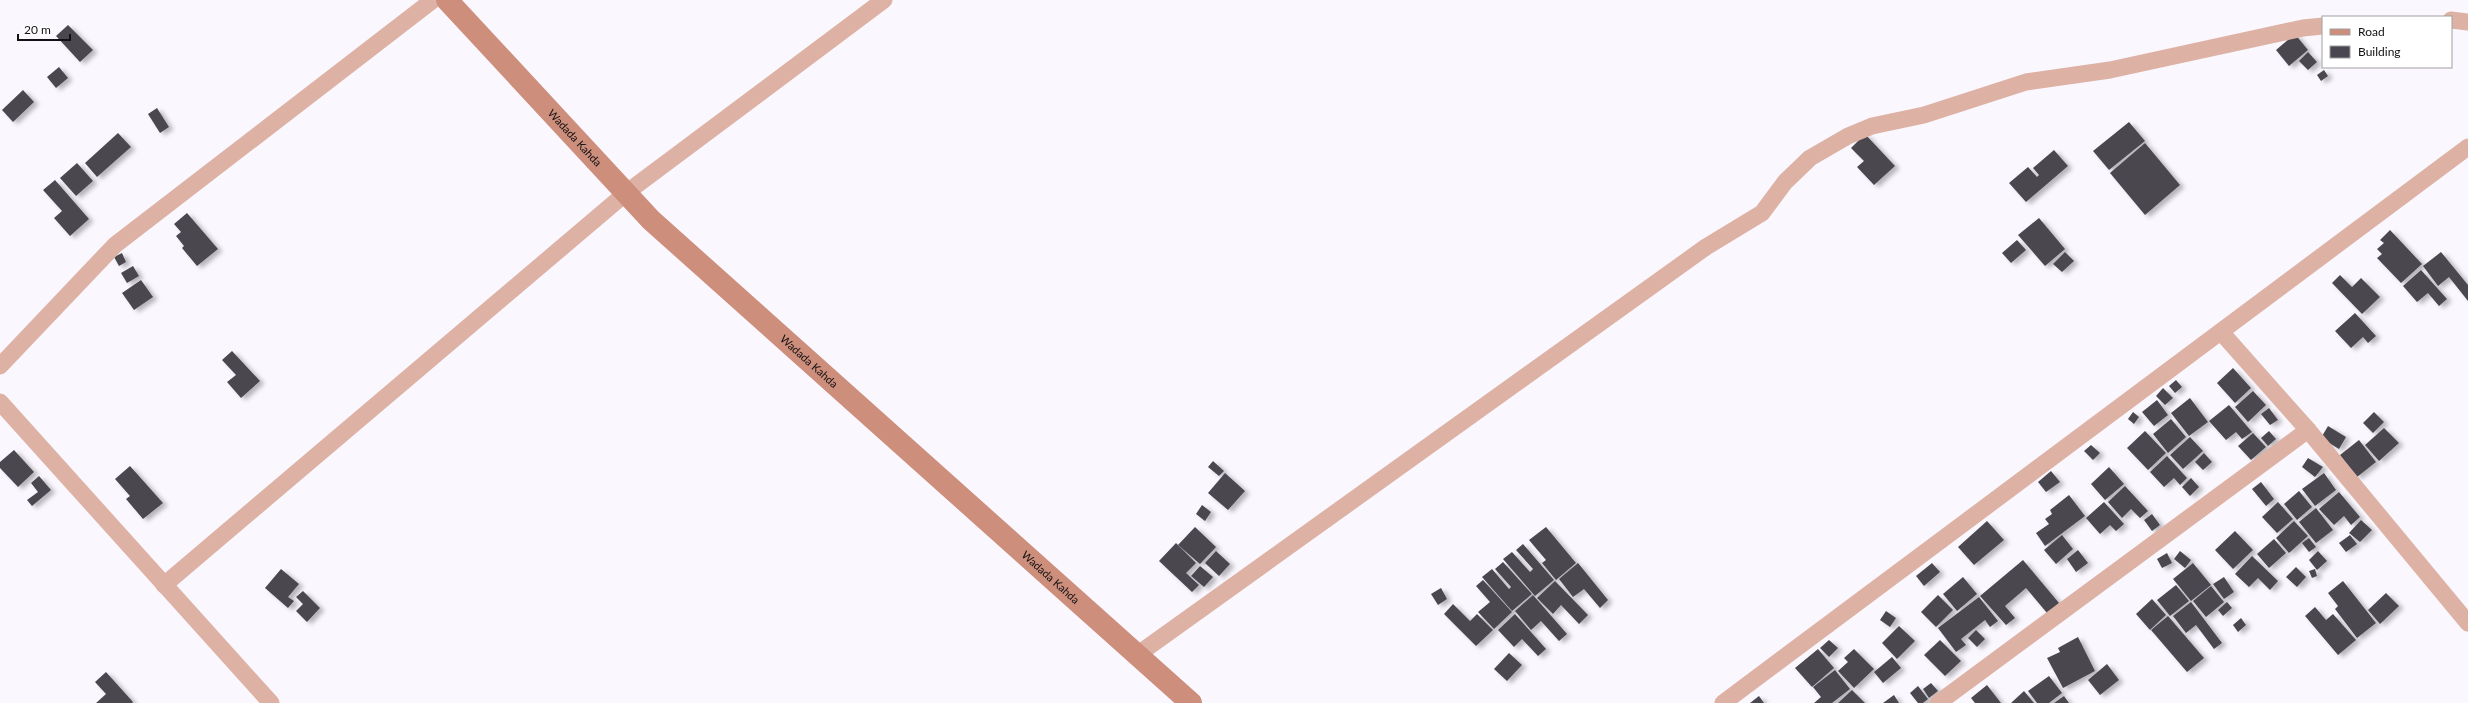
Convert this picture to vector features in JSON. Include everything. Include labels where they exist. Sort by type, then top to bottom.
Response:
[{"type":"main road","name":"Wadada Kahda","points":[[448,0],[651,220],[1191,703]]},
{"type":"street","points":[[0,366],[115,245],[433,0]]},
{"type":"street","points":[[164,585],[626,193],[884,0]]},
{"type":"street","points":[[2452,20],[2468,22]]},
{"type":"street","points":[[1137,655],[1706,247],[1762,213],[1785,182],[1810,158],[1848,136],[1872,126],[1924,115],[2026,82],[2110,70],[2303,28],[2322,26]]},
{"type":"street","points":[[1724,703],[2468,147]]},
{"type":"street","points":[[2221,332],[2308,430],[2468,623]]},
{"type":"street","points":[[0,402],[271,703]]},
{"type":"street","points":[[1938,703],[2308,430]]},
{"type":"building","points":[[68,25],[93,50],[80,62],[56,36]]},
{"type":"building","points":[[2295,34],[2308,50],[2289,66],[2276,50]]},
{"type":"building","points":[[2308,52],[2317,62],[2308,70],[2299,61]]},
{"type":"building","points":[[59,67],[68,78],[56,88],[47,77]]},
{"type":"building","points":[[2324,70],[2328,76],[2321,81],[2317,75]]},
{"type":"building","points":[[23,90],[34,102],[13,122],[2,110]]},
{"type":"building","points":[[157,108],[169,127],[160,133],[148,114]]},
{"type":"building","points":[[2129,122],[2145,141],[2109,170],[2093,151]]},
{"type":"building","points":[[118,133],[131,147],[97,177],[85,163]]},
{"type":"building","points":[[1865,134],[1895,166],[1874,185],[1857,167],[1864,161],[1851,148]]},
{"type":"building","points":[[2145,143],[2180,185],[2145,215],[2110,173]]},
{"type":"building","points":[[2054,150],[2068,166],[2026,202],[2009,183],[2028,167],[2037,177],[2039,175],[2033,168]]},
{"type":"building","points":[[77,163],[93,181],[76,196],[60,178]]},
{"type":"building","points":[[55,180],[89,219],[70,236],[54,218],[62,211],[43,190]]},
{"type":"building","points":[[187,213],[218,249],[197,266],[182,248],[184,246],[176,236],[181,232],[174,224]]},
{"type":"building","points":[[2039,218],[2065,249],[2045,266],[2018,235]]},
{"type":"building","points":[[2390,230],[2422,264],[2401,283],[2377,258],[2382,254],[2377,249],[2384,243],[2380,240]]},
{"type":"building","points":[[2017,240],[2026,250],[2011,263],[2002,253]]},
{"type":"building","points":[[2065,252],[2074,261],[2062,272],[2053,264]]},
{"type":"building","points":[[2441,252],[2468,285],[2468,301],[2449,277],[2438,286],[2423,266]]},
{"type":"building","points":[[122,253],[126,262],[119,266],[114,257]]},
{"type":"building","points":[[133,266],[139,276],[127,283],[121,273]]},
{"type":"building","points":[[2421,270],[2447,299],[2439,306],[2428,293],[2417,302],[2403,286]]},
{"type":"building","points":[[2340,275],[2352,287],[2361,278],[2380,297],[2362,314],[2332,283]]},
{"type":"building","points":[[141,280],[153,297],[134,310],[122,293]]},
{"type":"building","points":[[2355,313],[2376,336],[2368,343],[2363,337],[2351,348],[2335,331]]},
{"type":"building","points":[[232,351],[260,381],[241,398],[227,382],[236,375],[222,360]]},
{"type":"building","points":[[2233,368],[2251,388],[2235,403],[2217,383]]},
{"type":"building","points":[[2176,380],[2182,387],[2175,393],[2169,386]]},
{"type":"building","points":[[2163,388],[2173,398],[2165,405],[2156,396]]},
{"type":"building","points":[[2253,391],[2266,405],[2248,422],[2235,407]]},
{"type":"building","points":[[2190,398],[2208,422],[2189,436],[2171,413]]},
{"type":"building","points":[[2157,400],[2168,415],[2154,426],[2142,412]]},
{"type":"building","points":[[2229,405],[2252,432],[2242,439],[2236,432],[2226,440],[2209,421]]},
{"type":"building","points":[[2269,408],[2278,420],[2270,425],[2261,414]]},
{"type":"building","points":[[2133,412],[2139,417],[2134,424],[2128,419]]},
{"type":"building","points":[[2374,412],[2384,422],[2373,433],[2363,423]]},
{"type":"building","points":[[2171,419],[2186,437],[2168,453],[2153,434]]},
{"type":"building","points":[[2328,426],[2346,437],[2339,449],[2321,438]]},
{"type":"building","points":[[2384,428],[2399,443],[2379,461],[2365,445]]},
{"type":"building","points":[[2145,431],[2166,453],[2148,470],[2127,448]]},
{"type":"building","points":[[2269,431],[2276,439],[2268,446],[2261,438]]},
{"type":"building","points":[[2253,433],[2266,447],[2251,460],[2238,446]]},
{"type":"building","points":[[2190,437],[2203,451],[2183,469],[2170,455]]},
{"type":"building","points":[[2359,440],[2376,462],[2357,477],[2340,455]]},
{"type":"building","points":[[2091,445],[2100,453],[2093,460],[2084,451]]},
{"type":"building","points":[[14,450],[34,472],[18,487],[0,468],[0,462]]},
{"type":"building","points":[[2204,453],[2212,462],[2203,470],[2195,462]]},
{"type":"building","points":[[2167,456],[2187,478],[2180,485],[2174,478],[2164,487],[2150,472]]},
{"type":"building","points":[[2308,458],[2323,467],[2315,477],[2302,467]]},
{"type":"building","points":[[1213,461],[1224,471],[1219,476],[1208,467]]},
{"type":"building","points":[[130,466],[163,503],[143,519],[126,499],[130,496],[115,479]]},
{"type":"building","points":[[2109,467],[2124,484],[2105,500],[2091,484]]},
{"type":"building","points":[[2051,471],[2060,482],[2046,492],[2038,482]]},
{"type":"building","points":[[1225,473],[1245,491],[1228,510],[1208,493]]},
{"type":"building","points":[[2324,473],[2336,490],[2315,506],[2302,489]]},
{"type":"building","points":[[39,476],[51,490],[32,506],[27,500],[38,492],[31,483]]},
{"type":"building","points":[[2191,478],[2199,487],[2190,496],[2182,487]]},
{"type":"building","points":[[2261,482],[2274,499],[2266,506],[2252,489]]},
{"type":"building","points":[[2125,486],[2148,511],[2140,518],[2131,509],[2122,518],[2108,502]]},
{"type":"building","points":[[2299,491],[2312,507],[2297,520],[2284,504]]},
{"type":"building","points":[[2339,492],[2360,517],[2351,525],[2344,516],[2334,525],[2319,509]]},
{"type":"building","points":[[2069,495],[2085,516],[2045,546],[2036,533],[2049,524],[2045,519],[2052,514],[2050,510]]},
{"type":"building","points":[[2104,502],[2124,524],[2116,531],[2110,525],[2100,534],[2086,518]]},
{"type":"building","points":[[2278,502],[2293,519],[2277,533],[2262,517]]},
{"type":"building","points":[[1202,505],[1211,512],[1205,521],[1196,514]]},
{"type":"building","points":[[2316,508],[2333,530],[2316,543],[2299,522]]},
{"type":"building","points":[[2152,514],[2160,525],[2152,531],[2144,520]]},
{"type":"building","points":[[2361,520],[2372,530],[2360,542],[2349,533]]},
{"type":"building","points":[[1987,521],[2004,540],[1974,565],[1958,547]]},
{"type":"building","points":[[2294,521],[2308,536],[2289,553],[2276,538]]},
{"type":"building","points":[[1195,527],[1216,547],[1200,564],[1178,545]]},
{"type":"building","points":[[1546,527],[1576,563],[1556,580],[1542,563],[1546,560],[1529,540]]},
{"type":"building","points":[[2235,531],[2253,550],[2233,569],[2215,550]]},
{"type":"building","points":[[2062,535],[2073,549],[2056,564],[2044,550]]},
{"type":"building","points":[[2350,535],[2357,544],[2346,552],[2339,543]]},
{"type":"building","points":[[2309,538],[2316,547],[2309,552],[2302,543]]},
{"type":"building","points":[[2274,539],[2286,553],[2269,568],[2257,554]]},
{"type":"building","points":[[1176,543],[1196,563],[1186,573],[1199,585],[1192,592],[1159,561]]},
{"type":"building","points":[[1523,544],[1554,580],[1535,596],[1503,559],[1512,552],[1530,572],[1533,569],[1516,550]]},
{"type":"building","points":[[2078,550],[2088,563],[2076,572],[2067,559]]},
{"type":"building","points":[[1216,551],[1230,564],[1219,576],[1205,563]]},
{"type":"building","points":[[2180,551],[2191,560],[2185,568],[2174,559]]},
{"type":"building","points":[[2318,551],[2327,561],[2317,570],[2309,560]]},
{"type":"building","points":[[2167,553],[2172,563],[2162,568],[2157,559]]},
{"type":"building","points":[[2252,556],[2278,581],[2270,590],[2258,578],[2249,587],[2235,574]]},
{"type":"building","points":[[2023,560],[2059,603],[2047,613],[2026,588],[2005,606],[2015,618],[2006,625],[1980,596]]},
{"type":"building","points":[[1503,562],[1532,594],[1512,611],[1482,577],[1492,569],[1509,589],[1511,587],[1495,569]]},
{"type":"building","points":[[1578,563],[1608,600],[1600,608],[1584,589],[1573,597],[1559,579]]},
{"type":"building","points":[[1932,563],[1940,572],[1924,586],[1916,576]]},
{"type":"building","points":[[2193,563],[2211,585],[2191,601],[2173,579]]},
{"type":"building","points":[[1200,566],[1213,577],[1204,587],[1191,576]]},
{"type":"building","points":[[2296,567],[2306,577],[2297,587],[2286,577]]},
{"type":"building","points":[[281,569],[299,584],[288,597],[294,601],[288,608],[265,588]]},
{"type":"building","points":[[2315,569],[2317,576],[2312,578],[2309,571]]},
{"type":"building","points":[[1963,577],[1977,594],[1957,611],[1943,594]]},
{"type":"building","points":[[2224,577],[2234,592],[2224,599],[2213,584]]},
{"type":"building","points":[[1483,580],[1512,612],[1494,629],[1478,612],[1490,602],[1476,586]]},
{"type":"building","points":[[1555,581],[1588,615],[1579,624],[1561,605],[1553,614],[1537,598]]},
{"type":"building","points":[[2343,581],[2376,623],[2357,638],[2335,609],[2338,606],[2328,593]]},
{"type":"building","points":[[2176,585],[2189,601],[2170,616],[2157,600]]},
{"type":"building","points":[[2211,586],[2224,602],[2206,617],[2193,601]]},
{"type":"building","points":[[1441,588],[1447,599],[1438,605],[1431,594]]},
{"type":"building","points":[[303,591],[320,608],[307,622],[296,611],[303,604],[296,597]]},
{"type":"building","points":[[2386,593],[2399,606],[2380,624],[2368,610]]},
{"type":"building","points":[[1533,595],[1567,634],[1559,641],[1541,621],[1531,630],[1515,611]]},
{"type":"building","points":[[1938,595],[1953,610],[1936,627],[1921,612]]},
{"type":"building","points":[[1979,597],[1998,621],[1990,627],[1985,620],[1961,639],[1966,645],[1956,652],[1938,628]]},
{"type":"building","points":[[2152,599],[2166,615],[2150,630],[2136,614]]},
{"type":"building","points":[[2191,602],[2222,643],[2214,649],[2196,625],[2186,633],[2173,616]]},
{"type":"building","points":[[2227,602],[2232,608],[2223,616],[2218,610]]},
{"type":"building","points":[[1453,604],[1470,621],[1477,614],[1493,630],[1476,646],[1444,614]]},
{"type":"building","points":[[2315,607],[2326,620],[2333,614],[2356,640],[2338,655],[2305,616]]},
{"type":"building","points":[[1886,611],[1896,618],[1890,627],[1880,620]]},
{"type":"building","points":[[1515,614],[1546,649],[1538,656],[1522,639],[1514,647],[1498,630]]},
{"type":"building","points":[[2168,616],[2204,658],[2187,672],[2151,630]]},
{"type":"building","points":[[2241,618],[2246,625],[2238,632],[2233,625]]},
{"type":"building","points":[[1899,626],[1915,641],[1897,659],[1882,643]]},
{"type":"building","points":[[1976,630],[1985,639],[1977,647],[1968,638]]},
{"type":"building","points":[[2078,637],[2095,671],[2063,688],[2047,658],[2060,652],[2058,648]]},
{"type":"building","points":[[1829,640],[1838,648],[1829,657],[1820,648]]},
{"type":"building","points":[[1940,640],[1961,661],[1945,676],[1924,655]]},
{"type":"building","points":[[1818,649],[1834,668],[1812,687],[1795,668]]},
{"type":"building","points":[[1854,649],[1874,669],[1854,688],[1838,671],[1848,662],[1844,658]]},
{"type":"building","points":[[1509,653],[1522,665],[1507,681],[1494,669]]},
{"type":"building","points":[[1892,657],[1901,668],[1883,683],[1874,672]]},
{"type":"building","points":[[2107,664],[2119,680],[2100,695],[2088,680]]},
{"type":"building","points":[[1835,670],[1850,689],[1832,703],[1814,703],[1821,697],[1813,687]]},
{"type":"building","points":[[106,672],[133,702],[132,703],[96,703],[106,694],[95,682]]},
{"type":"building","points":[[2049,676],[2062,693],[2049,703],[2037,703],[2028,691]]},
{"type":"building","points":[[1931,683],[1938,691],[1929,698],[1923,689]]},
{"type":"building","points":[[1987,685],[2001,703],[1975,703],[1971,698]]},
{"type":"building","points":[[1918,686],[1928,699],[1923,703],[1918,703],[1910,693]]},
{"type":"building","points":[[1852,690],[1865,703],[1838,703]]},
{"type":"building","points":[[2024,691],[2034,703],[2011,703]]},
{"type":"building","points":[[1894,695],[1899,703],[1883,703]]},
{"type":"building","points":[[1759,696],[1764,703],[1750,703]]},
{"type":"building","points":[[2064,696],[2069,703],[2054,703]]}]
